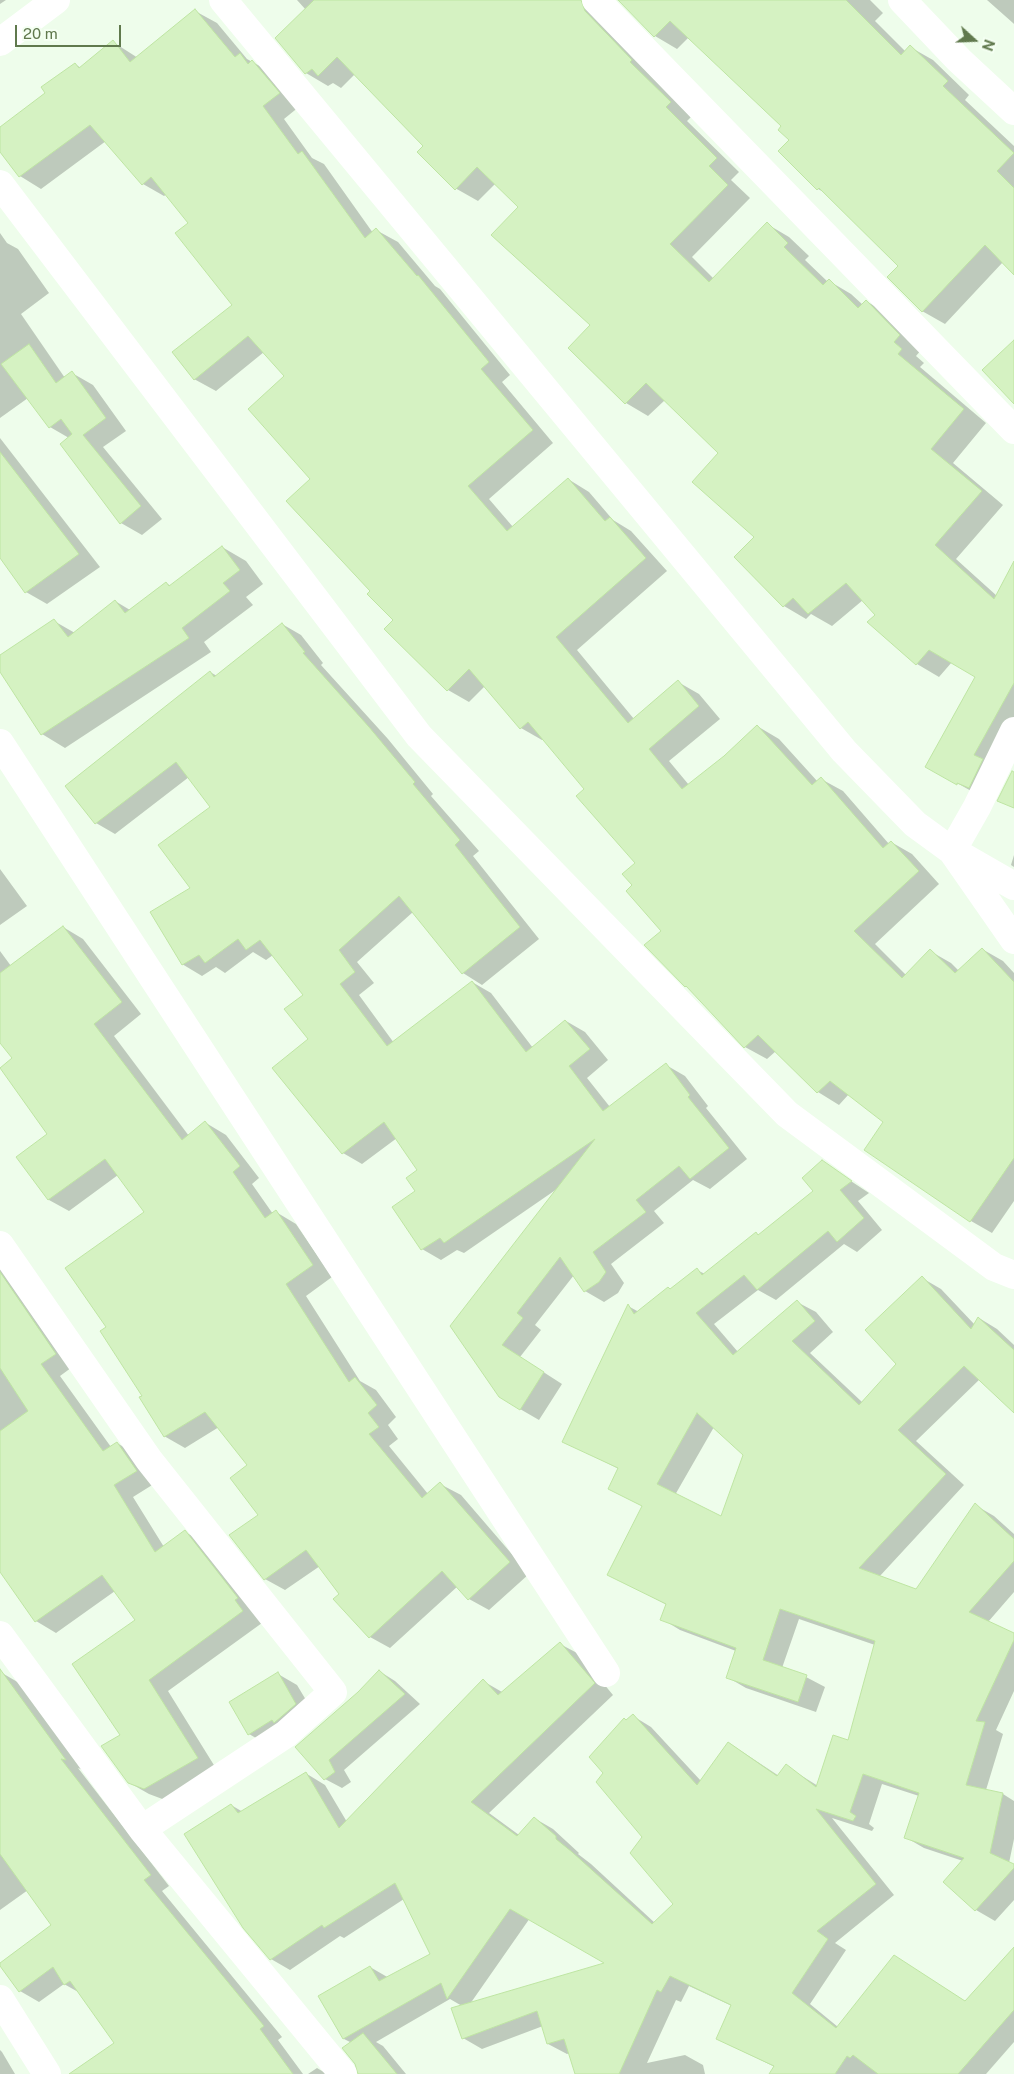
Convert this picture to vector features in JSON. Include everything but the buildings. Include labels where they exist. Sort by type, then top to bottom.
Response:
[{"type":"street","points":[[0,42],[56,0]]},
{"type":"street","points":[[223,0],[844,751],[916,824],[952,850],[1014,886]]},
{"type":"street","points":[[596,0],[1014,430]]},
{"type":"street","points":[[902,0],[959,60],[1014,111]]},
{"type":"street","points":[[0,184],[419,736],[787,1114],[994,1267],[1014,1275]]},
{"type":"street","points":[[952,850],[977,808],[1014,731]]},
{"type":"street","points":[[0,743],[606,1673]]},
{"type":"street","points":[[952,850],[1014,940]]},
{"type":"street","points":[[0,1245],[148,1460],[333,1692],[286,1734],[142,1829]]},
{"type":"street","points":[[0,1635],[142,1829],[343,2074]]},
{"type":"street","points":[[0,1999],[46,2074]]}]
